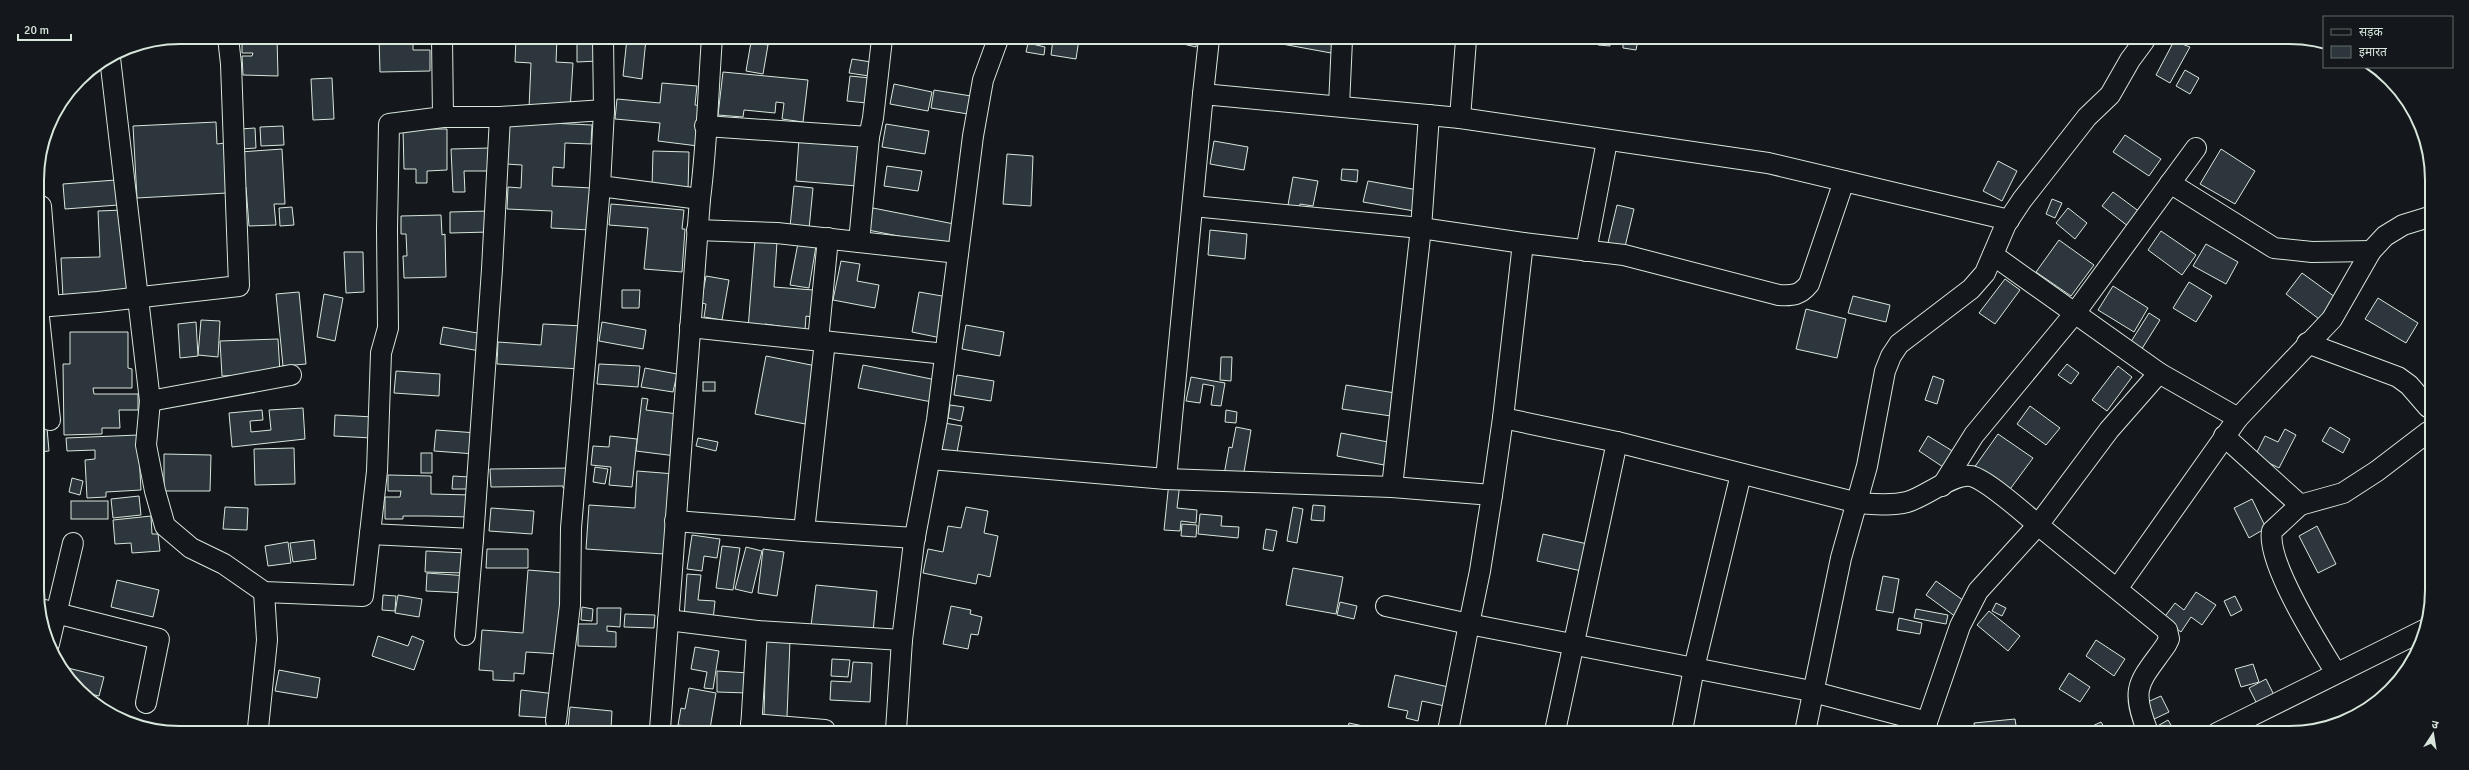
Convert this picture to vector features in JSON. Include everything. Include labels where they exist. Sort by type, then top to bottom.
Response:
[{"type":"street","points":[[44,307],[138,298],[239,286],[232,64],[229,44]]},
{"type":"street","points":[[442,44],[443,117]]},
{"type":"street","points":[[556,721],[570,604],[571,528],[600,186],[604,110],[603,44]]},
{"type":"street","points":[[660,726],[697,230],[706,155],[705,126],[712,44]]},
{"type":"street","points":[[859,242],[869,137],[873,118],[881,44]]},
{"type":"street","points":[[896,726],[902,640],[915,538],[930,459],[982,80],[996,44]]},
{"type":"street","points":[[1166,479],[1208,44]]},
{"type":"street","points":[[1339,106],[1342,44]]},
{"type":"street","points":[[1460,118],[1466,44]]},
{"type":"street","points":[[1806,726],[1841,558],[1858,503],[1867,466],[1885,371],[1891,356],[1899,344],[1920,326],[1971,289],[1985,273],[2009,220],[2087,117],[2110,95],[2130,60],[2142,44]]},
{"type":"street","points":[[111,63],[150,401],[146,444],[155,491],[165,526],[191,548],[224,564],[264,592],[363,596],[377,471],[381,353],[388,328],[387,229],[389,124],[443,117],[500,117],[604,110]]},
{"type":"street","points":[[1203,94],[1460,118],[1607,141],[1768,162],[2009,220]]},
{"type":"street","points":[[1392,487],[1421,228],[1429,115]]},
{"type":"street","points":[[465,635],[492,269],[500,117]]},
{"type":"street","points":[[705,126],[869,137]]},
{"type":"street","points":[[1586,251],[1607,141]]},
{"type":"street","points":[[1942,486],[1974,436],[2075,313],[2196,148]]},
{"type":"street","points":[[1193,206],[1421,228],[1523,243],[1624,255],[1779,295],[1794,296],[1802,293],[1809,284],[1844,181]]},
{"type":"street","points":[[2170,183],[2274,248],[2312,252],[2371,251]]},
{"type":"street","points":[[600,186],[700,199]]},
{"type":"street","points":[[2117,589],[2238,418],[2307,343],[2332,319],[2371,251],[2385,236],[2403,225],[2425,219]]},
{"type":"street","points":[[697,230],[777,232],[958,253]]},
{"type":"street","points":[[804,532],[821,341],[828,238]]},
{"type":"street","points":[[1449,726],[1480,571],[1492,495],[1503,418],[1523,243]]},
{"type":"street","points":[[1993,254],[2159,373],[2238,418]]},
{"type":"street","points":[[690,328],[945,354]]},
{"type":"street","points":[[44,335],[50,420]]},
{"type":"street","points":[[2307,343],[2398,377],[2409,385],[2425,404]]},
{"type":"street","points":[[1926,726],[1960,626],[1978,591],[2038,525],[2110,430],[2159,373]]},
{"type":"street","points":[[150,401],[291,375]]},
{"type":"street","points":[[1503,418],[1617,442],[1858,503],[1889,505],[1906,502],[1964,476],[1980,480],[2163,625],[2169,634],[2166,645],[2138,689],[2137,703],[2146,726]]},
{"type":"street","points":[[2336,673],[2294,601],[2272,545],[2272,531],[2300,505],[2343,493],[2377,471],[2425,434]]},
{"type":"street","points":[[2224,436],[2300,505]]},
{"type":"street","points":[[1555,726],[1617,442]]},
{"type":"street","points":[[930,459],[1166,479],[1392,487],[1492,495]]},
{"type":"street","points":[[1683,726],[1694,668],[1740,474]]},
{"type":"street","points":[[676,521],[804,532],[915,538]]},
{"type":"street","points":[[370,534],[472,539]]},
{"type":"street","points":[[48,622],[48,611],[73,543]]},
{"type":"street","points":[[258,726],[267,640],[264,592]]},
{"type":"street","points":[[1386,606],[1469,624],[1573,643],[1813,692],[1923,726]]},
{"type":"street","points":[[48,611],[159,639],[146,703]]},
{"type":"street","points":[[668,620],[757,631],[902,640]]},
{"type":"street","points":[[751,726],[757,631]]},
{"type":"street","points":[[2229,726],[2418,633]]},
{"type":"building","points":[[242,44],[277,44],[278,76],[243,75],[242,56],[252,56],[253,53],[242,53]]},
{"type":"building","points":[[379,44],[413,44],[413,50],[430,50],[430,71],[380,72]]},
{"type":"building","points":[[516,44],[557,44],[556,62],[573,63],[570,110],[529,108],[531,63],[515,62]]},
{"type":"building","points":[[577,44],[598,44],[599,61],[577,62]]},
{"type":"building","points":[[626,44],[646,44],[642,79],[623,76]]},
{"type":"building","points":[[751,44],[768,45],[763,74],[746,71]]},
{"type":"building","points":[[1028,44],[1045,47],[1044,55],[1026,52]]},
{"type":"building","points":[[1052,44],[1078,44],[1076,59],[1051,55]]},
{"type":"building","points":[[1183,44],[1196,44],[1196,47]]},
{"type":"building","points":[[1282,44],[1333,44],[1331,53]]},
{"type":"building","points":[[1610,44],[1610,46],[1598,45]]},
{"type":"building","points":[[1623,44],[1637,44],[1636,50],[1623,48]]},
{"type":"building","points":[[2172,44],[2182,44],[2190,47],[2170,83],[2156,75]]},
{"type":"building","points":[[852,59],[871,62],[869,76],[849,73]]},
{"type":"building","points":[[2185,70],[2199,78],[2190,94],[2176,86]]},
{"type":"building","points":[[723,72],[808,80],[803,122],[782,119],[784,103],[776,102],[775,113],[744,110],[743,117],[718,115]]},
{"type":"building","points":[[850,76],[870,78],[867,103],[847,101]]},
{"type":"building","points":[[332,78],[334,119],[313,120],[311,79]]},
{"type":"building","points":[[662,83],[697,86],[695,105],[701,106],[698,146],[658,141],[660,123],[615,119],[617,99],[660,103]]},
{"type":"building","points":[[894,84],[932,92],[928,111],[890,104]]},
{"type":"building","points":[[934,90],[971,96],[968,114],[931,108]]},
{"type":"building","points":[[508,121],[592,125],[591,144],[565,143],[564,168],[553,167],[552,186],[592,188],[590,230],[551,228],[552,211],[507,209],[508,187],[521,188],[522,165],[506,164]]},
{"type":"building","points":[[216,122],[217,144],[225,143],[227,193],[137,198],[133,126]]},
{"type":"building","points":[[886,124],[929,131],[925,154],[882,147]]},
{"type":"building","points":[[283,126],[284,145],[261,146],[260,127]]},
{"type":"building","points":[[255,128],[256,148],[241,149],[240,129]]},
{"type":"building","points":[[403,129],[447,129],[447,170],[427,171],[427,183],[416,183],[416,169],[404,169]]},
{"type":"building","points":[[2125,135],[2161,159],[2149,176],[2113,152]]},
{"type":"building","points":[[799,139],[860,144],[857,186],[796,181]]},
{"type":"building","points":[[1214,141],[1248,147],[1244,170],[1210,164]]},
{"type":"building","points":[[490,148],[491,171],[464,171],[465,192],[453,192],[451,149]]},
{"type":"building","points":[[282,149],[285,204],[274,204],[276,225],[249,226],[246,187],[242,187],[240,152]]},
{"type":"building","points":[[2221,149],[2255,171],[2235,204],[2200,184]]},
{"type":"building","points":[[653,151],[689,152],[688,190],[652,189]]},
{"type":"building","points":[[1007,154],[1033,156],[1031,206],[1003,204]]},
{"type":"building","points":[[1998,161],[2017,171],[2002,201],[1983,191]]},
{"type":"building","points":[[887,166],[922,171],[918,191],[884,186]]},
{"type":"building","points":[[1342,169],[1358,170],[1357,182],[1341,180]]},
{"type":"building","points":[[1293,177],[1318,181],[1313,206],[1300,204],[1299,208],[1288,205]]},
{"type":"building","points":[[116,180],[118,205],[65,209],[63,184]]},
{"type":"building","points":[[1368,181],[1418,190],[1414,211],[1363,202]]},
{"type":"building","points":[[794,186],[813,188],[809,229],[790,227]]},
{"type":"building","points":[[2113,192],[2144,215],[2133,230],[2102,206]]},
{"type":"building","points":[[2052,199],[2062,203],[2055,218],[2046,214]]},
{"type":"building","points":[[611,204],[684,210],[682,229],[685,229],[682,272],[644,269],[648,228],[609,225]]},
{"type":"building","points":[[1617,205],[1634,209],[1623,255],[1606,251]]},
{"type":"building","points":[[292,207],[294,225],[280,226],[279,208]]},
{"type":"building","points":[[873,208],[954,224],[949,246],[868,230]]},
{"type":"building","points":[[2068,208],[2087,223],[2075,239],[2056,223]]},
{"type":"building","points":[[123,210],[127,296],[63,298],[61,258],[100,257],[98,211]]},
{"type":"building","points":[[489,211],[490,232],[450,233],[450,212]]},
{"type":"building","points":[[441,215],[442,235],[445,234],[446,277],[404,278],[403,256],[407,256],[406,234],[401,234],[401,216]]},
{"type":"building","points":[[1210,230],[1247,234],[1245,259],[1208,255]]},
{"type":"building","points":[[2161,231],[2196,255],[2182,275],[2148,250]]},
{"type":"building","points":[[755,240],[777,242],[774,287],[813,290],[811,317],[806,316],[805,330],[765,324],[765,330],[748,329]]},
{"type":"building","points":[[2059,240],[2094,265],[2071,296],[2036,272]]},
{"type":"building","points":[[798,243],[816,246],[809,288],[790,285]]},
{"type":"building","points":[[2206,244],[2238,262],[2226,284],[2193,266]]},
{"type":"building","points":[[344,252],[363,252],[364,292],[346,293]]},
{"type":"building","points":[[841,261],[860,264],[857,281],[879,285],[875,308],[833,300]]},
{"type":"building","points":[[2302,273],[2335,297],[2319,319],[2286,294]]},
{"type":"building","points":[[706,276],[729,280],[722,320],[704,317],[706,304],[701,303]]},
{"type":"building","points":[[2005,279],[2020,290],[1995,324],[1979,313]]},
{"type":"building","points":[[2189,282],[2212,296],[2196,322],[2173,308]]},
{"type":"building","points":[[2113,286],[2148,308],[2134,332],[2098,310]]},
{"type":"building","points":[[622,290],[640,290],[639,308],[622,308]]},
{"type":"building","points":[[299,292],[306,364],[283,366],[276,294]]},
{"type":"building","points":[[919,292],[948,297],[941,338],[912,332]]},
{"type":"building","points":[[324,294],[343,298],[335,341],[317,337]]},
{"type":"building","points":[[1853,296],[1890,305],[1886,322],[1848,313]]},
{"type":"building","points":[[2378,298],[2418,323],[2406,343],[2365,319]]},
{"type":"building","points":[[1806,309],[1846,319],[1837,358],[1796,349]]},
{"type":"building","points":[[2149,313],[2160,320],[2138,355],[2127,348]]},
{"type":"building","points":[[201,320],[220,321],[218,357],[198,355]]},
{"type":"building","points":[[196,322],[198,356],[180,358],[178,324]]},
{"type":"building","points":[[602,322],[646,330],[643,349],[599,341]]},
{"type":"building","points":[[543,324],[583,326],[580,369],[497,364],[498,342],[541,345]]},
{"type":"building","points":[[966,325],[1004,332],[1000,356],[962,349]]},
{"type":"building","points":[[443,327],[483,334],[480,351],[440,344]]},
{"type":"building","points":[[70,332],[128,332],[128,368],[132,369],[132,388],[93,388],[94,394],[138,394],[138,410],[119,410],[120,428],[102,428],[102,434],[64,435],[63,364],[70,364]]},
{"type":"building","points":[[278,339],[280,373],[222,376],[220,341]]},
{"type":"building","points":[[766,356],[816,366],[805,424],[755,414]]},
{"type":"building","points":[[1221,357],[1232,357],[1231,381],[1220,380]]},
{"type":"building","points":[[599,364],[640,366],[638,387],[597,384]]},
{"type":"building","points":[[2067,364],[2079,373],[2071,384],[2058,375]]},
{"type":"building","points":[[863,365],[936,380],[932,402],[858,388]]},
{"type":"building","points":[[2118,366],[2132,377],[2107,411],[2092,400]]},
{"type":"building","points":[[645,368],[677,374],[673,392],[641,387]]},
{"type":"building","points":[[396,371],[440,374],[439,396],[394,393]]},
{"type":"building","points":[[957,375],[994,381],[991,401],[954,395]]},
{"type":"building","points":[[1933,376],[1944,380],[1937,404],[1925,400]]},
{"type":"building","points":[[1191,377],[1225,383],[1221,406],[1211,405],[1214,386],[1203,384],[1200,403],[1186,401]]},
{"type":"building","points":[[703,382],[715,382],[715,391],[703,391]]},
{"type":"building","points":[[1346,385],[1395,393],[1391,416],[1342,409]]},
{"type":"building","points":[[642,398],[648,399],[646,410],[678,414],[676,456],[636,451]]},
{"type":"building","points":[[950,405],[964,407],[961,421],[948,418]]},
{"type":"building","points":[[2030,406],[2060,428],[2046,445],[2017,424]]},
{"type":"building","points":[[303,408],[305,439],[232,447],[229,413],[262,410],[263,420],[250,421],[251,432],[271,430],[269,410]]},
{"type":"building","points":[[1226,410],[1237,412],[1236,423],[1225,422]]},
{"type":"building","points":[[335,415],[374,417],[372,438],[334,436]]},
{"type":"building","points":[[944,423],[962,426],[957,452],[940,449]]},
{"type":"building","points":[[1236,427],[1251,430],[1243,478],[1224,475],[1229,447],[1232,448]]},
{"type":"building","points":[[2330,427],[2350,439],[2343,453],[2322,441]]},
{"type":"building","points":[[44,428],[47,428],[49,451],[44,452]]},
{"type":"building","points":[[2285,429],[2296,435],[2279,468],[2255,456],[2265,436],[2278,442]]},
{"type":"building","points":[[436,430],[477,433],[475,454],[434,451]]},
{"type":"building","points":[[1341,433],[1388,442],[1384,465],[1337,456]]},
{"type":"building","points":[[1998,434],[2033,458],[2005,496],[1971,472]]},
{"type":"building","points":[[138,435],[141,490],[106,492],[106,497],[87,498],[85,460],[95,459],[95,450],[67,451],[66,438]]},
{"type":"building","points":[[610,436],[637,439],[632,487],[609,485],[611,467],[591,465],[593,446],[609,447]]},
{"type":"building","points":[[1928,436],[1959,455],[1949,471],[1919,451]]},
{"type":"building","points":[[698,438],[718,442],[716,451],[696,446]]},
{"type":"building","points":[[294,448],[295,484],[255,485],[254,449]]},
{"type":"building","points":[[421,453],[432,453],[432,473],[421,473]]},
{"type":"building","points":[[164,454],[211,455],[210,491],[164,491]]},
{"type":"building","points":[[595,467],[608,469],[605,484],[593,482]]},
{"type":"building","points":[[574,468],[574,488],[563,488],[563,486],[491,487],[490,469]]},
{"type":"building","points":[[637,471],[675,474],[664,554],[586,549],[589,505],[635,508]]},
{"type":"building","points":[[388,475],[431,476],[431,494],[471,495],[471,517],[403,516],[403,519],[385,519],[385,497],[400,497],[401,491],[388,491]]},
{"type":"building","points":[[453,476],[469,477],[468,489],[452,489]]},
{"type":"building","points":[[72,478],[83,481],[80,495],[69,492]]},
{"type":"building","points":[[1169,482],[1180,483],[1177,508],[1197,510],[1196,523],[1181,521],[1180,531],[1164,530]]},
{"type":"building","points":[[139,496],[141,515],[113,518],[111,499]]},
{"type":"building","points":[[2252,499],[2266,528],[2249,538],[2234,508]]},
{"type":"building","points":[[71,501],[108,501],[108,519],[71,519]]},
{"type":"building","points":[[1313,505],[1325,506],[1324,521],[1311,520]]},
{"type":"building","points":[[225,507],[248,508],[247,530],[223,529]]},
{"type":"building","points":[[966,507],[988,511],[984,533],[998,536],[990,577],[978,574],[976,584],[923,573],[928,549],[943,552],[948,526],[961,528]]},
{"type":"building","points":[[1293,507],[1303,509],[1297,543],[1287,541]]},
{"type":"building","points":[[491,508],[534,511],[532,534],[489,531]]},
{"type":"building","points":[[1200,514],[1222,516],[1221,526],[1239,527],[1238,538],[1198,534]]},
{"type":"building","points":[[151,516],[152,534],[158,534],[160,551],[132,553],[131,543],[115,544],[113,520]]},
{"type":"building","points":[[1182,524],[1197,525],[1196,537],[1181,536]]},
{"type":"building","points":[[2317,526],[2336,564],[2318,573],[2299,536]]},
{"type":"building","points":[[1266,529],[1277,531],[1273,551],[1263,549]]},
{"type":"building","points":[[1543,534],[1592,545],[1586,572],[1537,561]]},
{"type":"building","points":[[692,535],[720,539],[717,558],[704,556],[702,571],[687,569]]},
{"type":"building","points":[[314,540],[316,559],[293,562],[290,543]]},
{"type":"building","points":[[288,542],[291,563],[268,566],[265,546]]},
{"type":"building","points":[[722,546],[740,548],[733,590],[716,588]]},
{"type":"building","points":[[746,547],[762,551],[752,593],[735,589]]},
{"type":"building","points":[[487,549],[528,549],[528,568],[486,568]]},
{"type":"building","points":[[763,549],[784,552],[777,596],[758,593]]},
{"type":"building","points":[[426,551],[466,553],[465,573],[425,572]]},
{"type":"building","points":[[1293,568],[1343,577],[1336,614],[1286,605]]},
{"type":"building","points":[[528,570],[565,573],[560,654],[526,652],[524,674],[514,673],[514,681],[493,680],[493,671],[479,670],[482,630],[523,633]]},
{"type":"building","points":[[427,573],[468,576],[467,593],[426,591]]},
{"type":"building","points":[[687,574],[701,575],[698,600],[715,601],[713,620],[684,618]]},
{"type":"building","points":[[1883,576],[1899,579],[1893,613],[1876,610]]},
{"type":"building","points":[[117,580],[159,590],[153,617],[111,607]]},
{"type":"building","points":[[1936,581],[1967,603],[1956,617],[1926,595]]},
{"type":"building","points":[[816,585],[877,591],[873,632],[811,626]]},
{"type":"building","points":[[2196,592],[2216,605],[2202,625],[2191,617],[2181,632],[2163,619],[2175,603],[2184,610]]},
{"type":"building","points":[[383,595],[396,596],[395,611],[382,610]]},
{"type":"building","points":[[398,595],[422,599],[419,617],[395,613]]},
{"type":"building","points":[[2235,596],[2242,610],[2231,616],[2224,601]]},
{"type":"building","points":[[1340,602],[1357,606],[1354,619],[1337,615]]},
{"type":"building","points":[[1996,603],[2006,608],[2002,616],[1992,611]]},
{"type":"building","points":[[951,606],[971,610],[970,614],[982,617],[978,635],[971,634],[968,649],[943,644]]},
{"type":"building","points":[[582,607],[593,609],[592,621],[581,620]]},
{"type":"building","points":[[597,608],[621,608],[620,627],[607,626],[607,631],[616,632],[616,647],[578,646],[578,624],[597,624]]},
{"type":"building","points":[[1916,609],[1948,615],[1946,624],[1914,618]]},
{"type":"building","points":[[1989,611],[2020,636],[2008,651],[1977,625]]},
{"type":"building","points":[[625,614],[655,615],[654,628],[624,627]]},
{"type":"building","points":[[1899,618],[1922,623],[1920,634],[1897,630]]},
{"type":"building","points":[[378,636],[408,646],[412,636],[424,641],[414,670],[372,656]]},
{"type":"building","points":[[766,640],[790,641],[787,717],[764,716]]},
{"type":"building","points":[[2096,640],[2125,659],[2114,676],[2086,656]]},
{"type":"building","points":[[695,647],[719,651],[713,689],[704,688],[707,672],[691,669]]},
{"type":"building","points":[[832,659],[850,660],[848,677],[831,676]]},
{"type":"building","points":[[853,662],[872,663],[870,702],[830,700],[831,681],[851,682]]},
{"type":"building","points":[[2253,664],[2259,682],[2241,687],[2235,669]]},
{"type":"building","points":[[69,668],[104,677],[99,696],[93,695]]},
{"type":"building","points":[[279,670],[320,678],[317,698],[275,691]]},
{"type":"building","points":[[717,671],[749,673],[748,693],[717,692]]},
{"type":"building","points":[[2069,673],[2090,687],[2080,702],[2059,689]]},
{"type":"building","points":[[1395,675],[1453,688],[1449,707],[1422,701],[1418,721],[1406,718],[1408,711],[1388,707]]},
{"type":"building","points":[[2266,679],[2277,701],[2260,710],[2249,688]]},
{"type":"building","points":[[689,688],[716,693],[710,726],[678,725],[681,708],[685,709]]},
{"type":"building","points":[[521,690],[556,694],[554,718],[519,716]]},
{"type":"building","points":[[2161,696],[2169,712],[2150,721],[2143,704]]},
{"type":"building","points":[[570,707],[612,711],[611,726],[568,726]]},
{"type":"building","points":[[2015,719],[2016,726],[1974,726],[1974,723]]},
{"type":"building","points":[[2168,720],[2172,726],[2158,726]]},
{"type":"building","points":[[2101,722],[2103,726],[2093,726]]},
{"type":"building","points":[[1349,723],[1363,726],[1348,726]]}]
